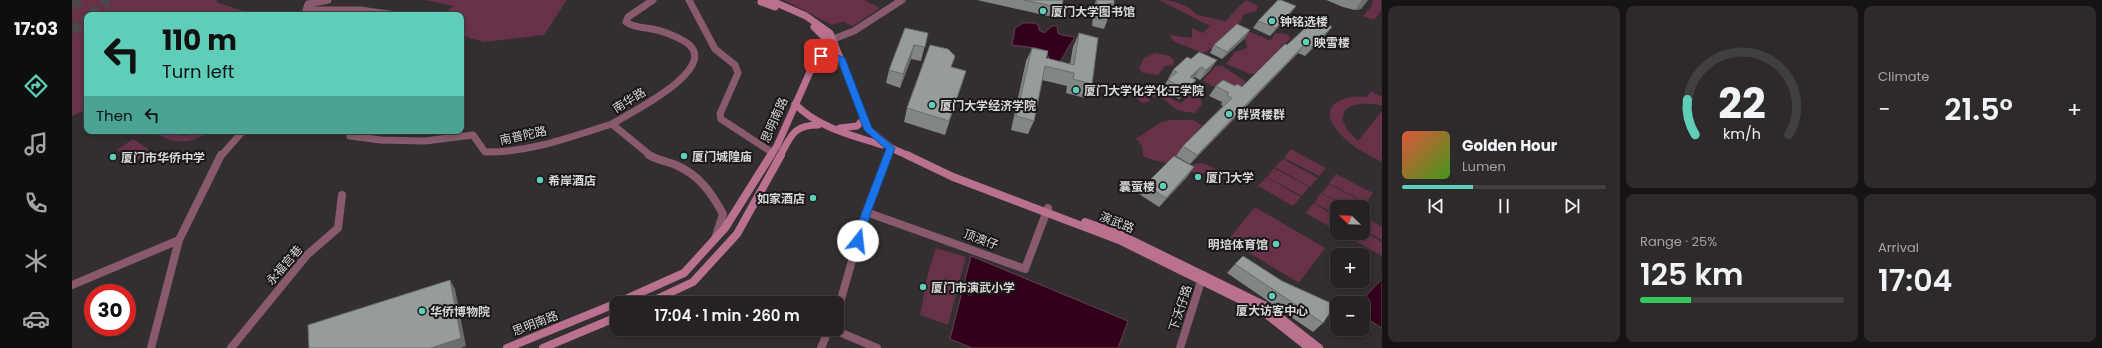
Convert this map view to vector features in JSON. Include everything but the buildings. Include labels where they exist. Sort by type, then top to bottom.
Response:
[{"type":"main road","points":[[770,0],[796,12],[829,31],[834,39],[869,130],[891,148]]},
{"type":"main road","points":[[761,2],[816,28],[825,38],[823,43]]},
{"type":"main road","name":"思明南路","points":[[633,296],[684,273],[725,228],[773,153],[823,43]]},
{"type":"main road","points":[[816,58],[828,55],[842,60]]},
{"type":"main road","name":"演武路","points":[[796,104],[807,117],[891,148],[953,177],[1047,210],[1119,240],[1264,305],[1319,348]]},
{"type":"main road","points":[[828,126],[853,127],[862,123],[864,119]]},
{"type":"main road","name":"思明南路","points":[[663,296],[693,282],[737,234],[794,131],[805,124],[828,126]]},
{"type":"main road","name":"演武路","points":[[1202,278],[1261,310],[1309,348]]},
{"type":"main road","name":"思明南路","points":[[507,348],[610,306]]},
{"type":"main road","points":[[543,348],[610,320]]},
{"type":"street","points":[[328,0],[308,4],[306,10],[312,12],[336,9],[374,12]]},
{"type":"street","name":"南华路","points":[[653,0],[628,18],[626,22],[634,26],[654,30],[688,43],[693,49],[693,67],[675,84],[612,124],[638,148],[651,156],[675,165],[698,177],[712,193],[723,214],[715,239]]},
{"type":"street","points":[[689,0],[715,48],[735,65],[738,73],[720,114],[721,119],[773,153]]},
{"type":"street","points":[[823,43],[854,31],[902,0]]},
{"type":"street","name":"南普陀路","points":[[350,136],[381,140],[425,142],[473,136],[485,152],[502,154],[612,124]]},
{"type":"street","points":[[151,348],[179,240],[223,152],[240,134]]},
{"type":"street","points":[[842,296],[866,212],[891,148]]},
{"type":"street","name":"永福宫巷","points":[[231,348],[307,255],[338,228],[342,194]]},
{"type":"street","name":"顶澳仔","points":[[866,212],[1025,269],[1047,210]]},
{"type":"street","points":[[72,285],[179,240]]},
{"type":"street","name":"下沃仔路","points":[[1180,348],[1202,278]]},
{"type":"street","points":[[844,334],[877,348]]},
{"type":"street","points":[[821,348],[827,336]]},
{"type":"shaded area","points":[[72,0],[218,0],[216,2],[247,12],[84,12],[84,110],[72,116]]},
{"type":"shaded area","points":[[425,0],[567,0],[544,35],[484,42],[464,36],[464,12],[446,12],[453,6]]},
{"type":"shaded area","points":[[784,0],[864,0],[880,8],[853,26],[843,22],[832,25]]},
{"type":"shaded area","points":[[1159,0],[1180,3],[1197,15],[1226,21],[1246,0],[1258,6],[1257,10],[1243,15],[1241,21],[1236,26],[1269,40],[1271,40],[1275,33],[1287,34],[1291,39],[1281,46],[1281,50],[1255,74],[1250,74],[1226,64],[1235,52],[1247,48],[1245,38],[1232,32],[1211,49],[1203,53],[1173,41],[1169,35],[1192,38],[1192,28],[1203,33],[1210,26]]},
{"type":"shaded area","points":[[1373,0],[1381,0],[1381,11],[1374,20],[1363,16],[1371,7]]},
{"type":"shaded area","points":[[1291,16],[1317,24],[1300,28],[1292,26],[1286,20]]},
{"type":"shaded area","points":[[1023,23],[1035,23],[1039,26],[1039,30],[1044,33],[1052,26],[1057,26],[1058,33],[1074,37],[1058,64],[1050,61],[1046,51],[1036,48],[1012,45],[1015,28]]},
{"type":"shaded area","points":[[1155,53],[1170,56],[1174,61],[1173,65],[1165,66],[1158,75],[1143,73],[1139,68],[1144,58]]},
{"type":"shaded area","points":[[1216,66],[1222,66],[1245,81],[1245,85],[1235,90],[1225,91],[1205,82],[1203,80]]},
{"type":"shaded area","points":[[1141,84],[1181,103],[1191,95],[1201,99],[1202,104],[1195,113],[1178,110],[1160,98],[1148,97],[1150,101],[1143,103],[1137,99],[1133,91]]},
{"type":"shaded area","points":[[1371,91],[1382,97],[1382,106],[1373,104],[1358,104],[1345,110],[1342,119],[1348,131],[1358,141],[1382,111],[1382,162],[1360,150],[1345,139],[1333,125],[1330,116],[1330,110],[1334,104],[1340,100],[1367,97]]},
{"type":"shaded area","points":[[1169,120],[1193,120],[1202,125],[1176,156],[1180,162],[1191,165],[1202,163],[1216,169],[1204,173],[1187,171],[1143,156],[1142,146],[1136,138],[1156,125]]},
{"type":"shaded area","points":[[157,134],[175,134],[184,136],[205,134],[194,139],[180,142]]},
{"type":"shaded area","points":[[133,139],[151,151],[134,162],[117,150]]},
{"type":"shaded area","points":[[1291,149],[1326,168],[1319,176],[1284,158]]},
{"type":"shaded area","points":[[1283,159],[1318,178],[1310,187],[1275,167]]},
{"type":"shaded area","points":[[1274,168],[1309,187],[1302,196],[1267,177]]},
{"type":"shaded area","points":[[1336,174],[1373,193],[1368,200],[1360,200],[1329,183]]},
{"type":"shaded area","points":[[1266,177],[1301,197],[1293,206],[1258,186]]},
{"type":"shaded area","points":[[1329,184],[1359,200],[1335,200],[1322,193]]},
{"type":"shaded area","points":[[1321,193],[1334,200],[1330,200],[1330,211],[1314,203]]},
{"type":"shaded area","points":[[1313,203],[1330,213],[1330,227],[1306,213]]},
{"type":"shaded area","name":"明培体育馆","points":[[1255,207],[1325,248],[1299,283],[1228,240]]},
{"type":"shaded area","points":[[1370,220],[1382,227],[1382,240],[1370,234]]},
{"type":"shaded area","points":[[1370,235],[1382,242],[1382,256],[1354,240],[1370,240]]},
{"type":"shaded area","points":[[936,248],[966,257],[948,325],[920,315],[928,273]]},
{"type":"shaded area","points":[[971,256],[1128,321],[1118,348],[972,348],[950,339]]},
{"type":"shaded area","points":[[1382,279],[1382,328],[1370,320],[1370,296],[1366,296]]},
{"type":"tunnel","points":[[72,6],[80,0]]},
{"type":"tunnel","points":[[94,12],[108,0]]},
{"type":"tunnel","points":[[72,31],[84,21]]},
{"type":"place","name":"厦门大学图书馆","points":[[1043,11]]},
{"type":"place","name":"钟铭选楼","points":[[1272,21]]},
{"type":"place","name":"映雪楼","points":[[1306,42]]},
{"type":"place","name":"厦门大学化学化工学院","points":[[1076,90]]},
{"type":"place","name":"厦门大学经济学院","points":[[932,105]]},
{"type":"place","name":"群贤楼群","points":[[1229,114]]},
{"type":"place","name":"厦门城隍庙","points":[[684,156]]},
{"type":"place","name":"厦门市华侨中学","points":[[113,157]]},
{"type":"place","name":"厦门大学","points":[[1198,177]]},
{"type":"place","name":"希岸酒店","points":[[540,180]]},
{"type":"place","name":"囊萤楼","points":[[1163,186]]},
{"type":"place","name":"如家酒店","points":[[813,198]]},
{"type":"place","name":"明培体育馆","points":[[1276,244]]},
{"type":"place","name":"厦门市演武小学","points":[[923,287]]},
{"type":"place","name":"厦大访客中心","points":[[1272,296]]},
{"type":"place","name":"华侨博物院","points":[[422,311]]},
{"type":"route","points":[[821,56],[828,55],[842,60],[869,130],[891,148],[866,212],[858,241]]}]
